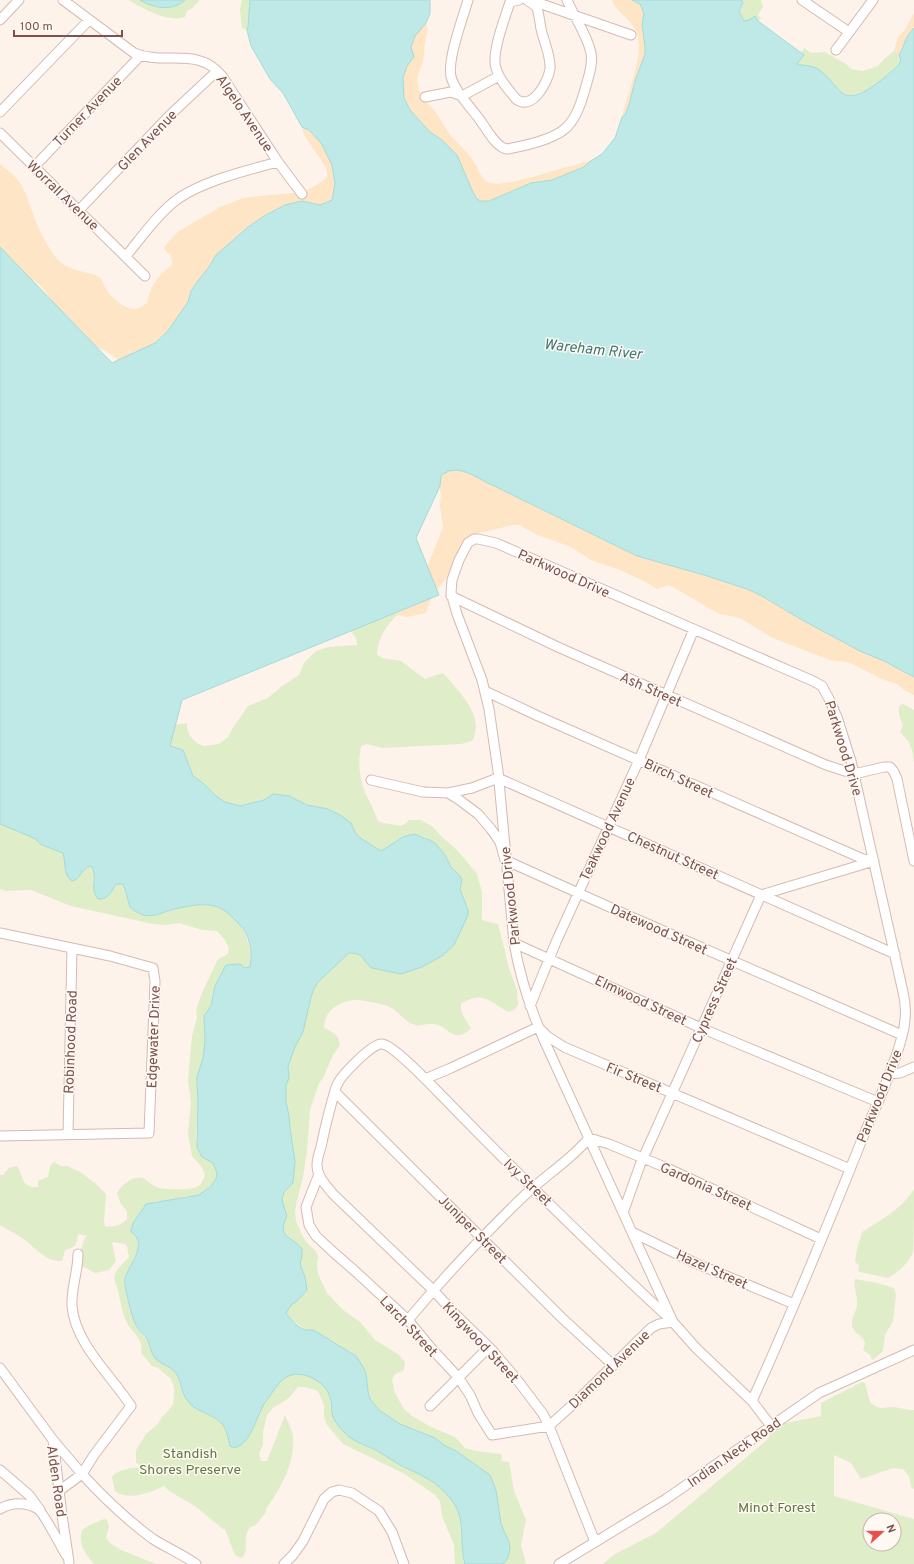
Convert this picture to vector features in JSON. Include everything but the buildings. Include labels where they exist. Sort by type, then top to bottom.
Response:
[{"type":"street","points":[[0,20],[19,0]]},
{"type":"street","name":"Algelo Avenue","points":[[63,0],[134,53],[141,56],[156,58],[195,59],[210,64],[217,70],[278,162],[302,194]]},
{"type":"street","points":[[468,0],[450,67],[452,80],[491,136],[505,149],[534,142],[564,130],[568,126],[578,108],[591,63],[589,47],[567,0]]},
{"type":"street","points":[[519,0],[510,2],[500,34],[494,63],[499,76],[516,99],[520,102],[526,102],[536,97],[550,70],[536,7],[528,0]]},
{"type":"street","points":[[528,0],[631,35]]},
{"type":"street","points":[[802,0],[849,32]]},
{"type":"street","points":[[836,50],[873,0]]},
{"type":"street","points":[[0,112],[89,20]]},
{"type":"street","name":"Turner Avenue","points":[[34,167],[141,56]]},
{"type":"street","name":"Glen Avenue","points":[[79,210],[170,115],[217,70]]},
{"type":"street","points":[[425,97],[451,92],[462,96],[499,76]]},
{"type":"street","name":"Worrall Avenue","points":[[0,133],[145,276]]},
{"type":"street","points":[[126,256],[162,214],[181,197],[213,182],[278,162]]},
{"type":"street","name":"Parkwood Drive","points":[[752,1401],[794,1304],[889,1074],[902,1035],[906,1007],[854,774],[837,717],[822,686],[808,678],[496,543],[476,539],[470,541],[461,554],[452,580],[451,596],[485,691],[492,726],[514,943],[519,969],[530,1006],[538,1027],[673,1322],[696,1348],[752,1401],[771,1426]]},
{"type":"street","name":"Ash Street","points":[[451,596],[560,648],[665,695],[826,765],[854,774]]},
{"type":"street","name":"Teakwood Avenue","points":[[530,1006],[578,893],[639,760],[694,629]]},
{"type":"street","name":"Birch Street","points":[[485,691],[538,716],[863,859],[874,861]]},
{"type":"street","points":[[854,774],[884,767],[890,767],[894,772],[900,790],[914,861]]},
{"type":"street","points":[[372,780],[423,792],[448,793],[472,788],[498,778]]},
{"type":"street","name":"Chestnut Street","points":[[498,778],[895,954]]},
{"type":"street","points":[[448,793],[468,805],[487,823],[500,842],[505,860]]},
{"type":"street","name":"Datewood Street","points":[[505,860],[902,1035]]},
{"type":"street","points":[[761,895],[874,861]]},
{"type":"street","name":"Cypress Street","points":[[623,1213],[643,1159],[761,895]]},
{"type":"street","name":"Edgewater Drive","points":[[0,933],[110,956],[153,968],[155,988],[149,1133],[68,1134]]},
{"type":"street","name":"Elmwood Street","points":[[514,943],[702,1028],[878,1102]]},
{"type":"street","name":"Robinhood Road","points":[[68,1134],[72,949]]},
{"type":"street","points":[[425,1079],[538,1027]]},
{"type":"street","name":"Fir Street","points":[[538,1027],[547,1036],[564,1047],[850,1169]]},
{"type":"street","name":"Ivy Street","points":[[335,1092],[340,1080],[361,1057],[374,1046],[384,1044],[390,1047],[425,1079],[635,1287],[673,1322]]},
{"type":"street","points":[[889,1074],[900,1073],[914,1067]]},
{"type":"street","points":[[319,1174],[317,1159],[335,1092]]},
{"type":"street","name":"Juniper Street","points":[[335,1092],[562,1318],[613,1365]]},
{"type":"street","points":[[0,1136],[68,1134]]},
{"type":"street","points":[[408,1320],[433,1290],[482,1238],[533,1187],[574,1155],[589,1138]]},
{"type":"street","name":"Gardonia Street","points":[[589,1138],[609,1144],[821,1239]]},
{"type":"street","name":"Kingwood Street","points":[[319,1174],[333,1194],[433,1290],[489,1347],[518,1381],[543,1414],[595,1542]]},
{"type":"street","name":"Larch Street","points":[[319,1174],[306,1207],[309,1225],[316,1236],[408,1320],[458,1377],[492,1435],[549,1426]]},
{"type":"street","name":"Hazel Street","points":[[632,1232],[695,1263],[794,1304]]},
{"type":"street","points":[[59,1491],[82,1474],[94,1455],[131,1406],[121,1390],[96,1358],[79,1331],[72,1307],[78,1254]]},
{"type":"street","name":"Diamond Avenue","points":[[549,1426],[580,1398],[651,1328],[661,1323],[673,1322]]},
{"type":"street","points":[[430,1406],[489,1347]]},
{"type":"street","name":"Indian Neck Road","points":[[559,1564],[677,1491],[824,1390],[914,1350]]},
{"type":"street","name":"Alden Road","points":[[0,1368],[53,1440],[70,1563]]},
{"type":"street","points":[[53,1440],[82,1474],[112,1505],[138,1528],[155,1540],[196,1564]]},
{"type":"street","points":[[0,1470],[29,1495],[40,1510],[70,1563]]},
{"type":"street","points":[[284,1564],[300,1545],[319,1506],[328,1495],[336,1490],[344,1490],[379,1511],[392,1532],[404,1564]]},
{"type":"street","points":[[3,1506],[25,1504],[40,1510]]},
{"type":"green space","points":[[128,0],[140,0],[155,7],[168,8],[185,0],[199,1],[187,11],[185,17],[171,18],[155,14]]},
{"type":"green space","points":[[242,0],[250,0],[247,30],[242,28],[240,9]]},
{"type":"green space","points":[[742,0],[761,0],[763,7],[758,15],[761,18],[758,21],[744,21],[739,11],[743,3]]},
{"type":"green space","points":[[804,48],[811,53],[825,52],[846,64],[851,69],[863,71],[878,66],[894,51],[901,59],[899,65],[870,89],[850,96],[843,93],[818,69],[797,64],[804,55],[801,53]]},
{"type":"green space","points":[[393,602],[397,615],[389,623],[383,633],[377,654],[382,658],[401,661],[425,679],[442,673],[445,675],[469,705],[476,723],[475,732],[472,741],[461,744],[382,748],[367,744],[361,746],[359,761],[360,776],[364,790],[379,822],[400,826],[409,820],[420,820],[432,826],[458,851],[477,874],[482,892],[482,919],[498,924],[508,965],[517,990],[518,1005],[514,1010],[509,1012],[484,998],[474,998],[461,1003],[462,1013],[471,1028],[460,1035],[455,1035],[438,1025],[415,1025],[408,1022],[390,1007],[383,1005],[351,1000],[334,1007],[327,1016],[324,1028],[335,1034],[340,1045],[333,1055],[323,1078],[319,1083],[310,1110],[307,1151],[295,1211],[296,1221],[303,1237],[316,1251],[318,1257],[318,1274],[327,1293],[343,1310],[360,1322],[375,1340],[398,1354],[405,1362],[404,1370],[395,1374],[392,1380],[395,1393],[404,1409],[412,1416],[431,1427],[455,1437],[465,1448],[500,1454],[502,1456],[501,1461],[509,1462],[514,1491],[526,1520],[521,1545],[526,1564],[501,1564],[508,1558],[510,1549],[509,1542],[501,1524],[496,1490],[490,1475],[435,1438],[400,1424],[379,1410],[370,1399],[368,1384],[351,1352],[343,1349],[336,1343],[311,1329],[306,1330],[290,1319],[286,1313],[292,1304],[296,1302],[305,1277],[300,1264],[302,1256],[299,1246],[286,1236],[283,1229],[283,1224],[287,1216],[282,1199],[284,1192],[293,1183],[295,1162],[286,1102],[286,1084],[289,1079],[289,1059],[314,989],[318,982],[349,953],[360,956],[368,965],[442,956],[456,941],[468,907],[461,892],[462,881],[435,844],[420,835],[402,838],[381,851],[356,834],[351,823],[328,809],[307,805],[289,796],[273,794],[264,800],[240,806],[225,802],[193,776],[179,749],[170,747],[174,725],[187,723],[190,736],[198,744],[204,746],[219,744],[228,737],[248,706],[268,698],[282,686],[299,675],[304,663],[316,651],[328,647],[357,645],[356,638],[350,630]]},
{"type":"green space","points":[[903,704],[914,710],[914,763],[909,742],[900,732],[903,725],[899,711],[900,705]]},
{"type":"green space","name":"Standish Shores Preserve","points":[[0,818],[30,835],[42,845],[63,853],[65,872],[77,879],[85,868],[90,866],[92,867],[94,874],[93,883],[107,897],[116,884],[122,884],[124,886],[126,896],[155,915],[181,907],[195,905],[219,907],[228,912],[242,927],[249,946],[251,957],[250,967],[242,967],[215,985],[211,1006],[204,1016],[205,1042],[203,1058],[197,1077],[198,1101],[196,1138],[202,1157],[213,1163],[217,1173],[216,1179],[204,1193],[193,1197],[186,1196],[172,1201],[157,1201],[147,1204],[137,1216],[131,1229],[137,1238],[138,1247],[124,1279],[127,1300],[136,1324],[149,1343],[152,1354],[176,1373],[182,1390],[222,1423],[230,1446],[243,1441],[249,1436],[267,1398],[275,1387],[285,1378],[291,1375],[301,1374],[317,1380],[328,1391],[332,1410],[360,1444],[374,1449],[400,1465],[430,1480],[449,1497],[455,1505],[460,1519],[462,1549],[465,1564],[455,1564],[454,1545],[442,1516],[440,1501],[435,1495],[403,1473],[343,1444],[327,1425],[324,1417],[324,1405],[318,1391],[304,1387],[298,1387],[289,1398],[273,1408],[267,1415],[263,1432],[263,1445],[259,1453],[261,1461],[267,1461],[285,1415],[293,1435],[292,1457],[286,1476],[266,1509],[266,1512],[256,1525],[251,1527],[248,1531],[244,1555],[241,1558],[235,1555],[225,1529],[223,1529],[195,1506],[169,1491],[164,1486],[133,1496],[121,1494],[115,1491],[112,1477],[118,1472],[129,1468],[141,1467],[136,1462],[136,1450],[146,1434],[158,1424],[173,1404],[174,1395],[174,1387],[171,1379],[158,1368],[152,1366],[141,1353],[142,1349],[140,1342],[129,1326],[123,1313],[115,1281],[115,1274],[129,1257],[127,1246],[125,1244],[112,1242],[116,1261],[109,1270],[95,1273],[84,1267],[78,1268],[80,1252],[87,1236],[78,1234],[77,1241],[73,1247],[65,1250],[62,1261],[56,1261],[45,1257],[22,1238],[0,1225],[0,1175],[3,1175],[9,1168],[17,1166],[23,1181],[28,1186],[38,1187],[38,1181],[48,1177],[52,1163],[55,1162],[60,1166],[67,1166],[80,1172],[106,1194],[104,1221],[105,1226],[108,1227],[117,1226],[127,1219],[127,1211],[121,1204],[117,1193],[124,1184],[131,1179],[139,1177],[143,1178],[154,1186],[165,1189],[186,1189],[200,1185],[205,1174],[201,1166],[192,1156],[188,1134],[191,1102],[188,1080],[192,1036],[197,1018],[196,1010],[202,993],[217,961],[228,954],[229,948],[225,940],[217,931],[202,930],[179,923],[166,925],[153,924],[71,906],[31,890],[6,891],[0,889]]},
{"type":"green space","points":[[914,1189],[913,1252],[909,1260],[888,1278],[860,1272],[858,1270],[859,1265],[855,1262],[862,1232],[897,1208],[904,1202]]},
{"type":"green space","points":[[855,1279],[894,1288],[896,1295],[893,1321],[885,1335],[883,1351],[872,1360],[870,1355],[863,1350],[865,1344],[864,1340],[852,1326],[852,1320],[857,1304]]},
{"type":"green space","name":"Minot Forest","points":[[862,1382],[865,1383],[870,1402],[875,1406],[880,1408],[894,1407],[914,1410],[914,1489],[911,1487],[909,1476],[903,1469],[893,1468],[861,1479],[851,1463],[834,1455],[834,1496],[890,1512],[862,1512],[862,1552],[902,1552],[902,1516],[914,1519],[914,1564],[603,1564],[615,1554],[656,1533],[767,1440],[776,1425],[821,1416],[821,1403]]},
{"type":"green space","points":[[104,1519],[107,1520],[109,1526],[106,1538],[110,1543],[121,1550],[156,1564],[94,1564],[83,1548],[81,1540],[82,1530]]},
{"type":"sand","points":[[612,0],[632,0],[640,4],[644,13],[642,25],[645,54],[635,81],[629,105],[625,115],[622,117],[635,72],[639,48],[635,29],[630,21],[617,9]]},
{"type":"sand","points":[[914,13],[914,28],[907,36],[899,55],[894,51],[898,37],[905,30]]},
{"type":"sand","points":[[426,23],[427,31],[424,54],[418,77],[420,94],[437,114],[450,135],[472,158],[481,175],[487,182],[493,184],[513,182],[589,162],[584,167],[552,180],[531,183],[489,201],[481,201],[477,199],[457,155],[442,140],[430,132],[410,110],[404,98],[403,78],[409,62],[413,60],[412,44],[415,35]]},
{"type":"sand","points":[[302,127],[311,132],[318,139],[330,158],[335,179],[335,189],[332,199],[320,205],[302,201],[285,206],[264,216],[220,252],[191,291],[188,302],[180,315],[167,332],[151,347],[135,379],[115,357],[92,345],[53,302],[42,287],[21,273],[0,249],[0,164],[18,180],[22,186],[37,224],[56,258],[64,265],[73,269],[100,277],[108,292],[115,299],[127,307],[137,309],[147,303],[155,281],[172,265],[170,254],[167,253],[164,248],[179,231],[222,206],[244,198],[305,192],[327,177],[325,166],[304,135]]},
{"type":"sand","points":[[455,470],[467,471],[482,480],[637,556],[704,575],[747,589],[762,596],[802,620],[860,651],[884,661],[914,677],[914,695],[904,690],[897,684],[881,679],[855,665],[847,662],[830,660],[773,638],[736,617],[719,614],[673,587],[668,585],[657,589],[646,582],[620,570],[591,560],[571,547],[535,534],[520,525],[513,525],[471,535],[462,542],[449,575],[433,594],[426,613],[407,617],[397,615],[393,602],[424,575],[443,527],[440,506],[441,494],[439,486],[441,476],[444,473]]},
{"type":"water","points":[[140,0],[185,0],[180,4],[162,8]]},
{"type":"water","name":"Wareham River","points":[[250,0],[430,0],[430,14],[426,23],[415,36],[411,47],[414,57],[407,66],[403,78],[404,98],[410,110],[430,132],[442,140],[457,155],[472,190],[477,199],[481,201],[489,201],[531,183],[552,180],[584,167],[602,154],[615,138],[622,117],[625,115],[629,105],[635,81],[645,54],[642,25],[644,13],[640,4],[632,0],[742,0],[743,3],[739,11],[744,21],[755,16],[758,21],[804,55],[797,64],[818,69],[842,93],[848,96],[864,92],[899,65],[901,59],[899,55],[906,39],[914,28],[914,677],[884,661],[860,651],[747,589],[637,556],[472,475],[456,470],[446,472],[441,476],[440,486],[416,538],[439,595],[182,700],[170,746],[183,750],[193,776],[225,802],[240,806],[264,800],[273,794],[289,796],[307,805],[328,809],[342,816],[351,823],[356,834],[381,851],[403,837],[414,834],[436,844],[445,855],[451,867],[460,876],[462,881],[460,889],[468,910],[468,915],[454,945],[442,956],[422,967],[401,974],[372,968],[358,954],[349,953],[318,982],[314,989],[303,1032],[295,1047],[288,1066],[289,1079],[286,1084],[286,1102],[295,1162],[293,1183],[284,1192],[282,1199],[287,1216],[283,1229],[284,1233],[302,1249],[300,1264],[305,1277],[307,1290],[296,1302],[292,1304],[286,1313],[300,1327],[306,1330],[314,1330],[356,1356],[366,1373],[370,1399],[379,1410],[400,1424],[435,1438],[490,1475],[496,1490],[501,1524],[509,1542],[510,1549],[508,1558],[501,1564],[465,1564],[462,1549],[460,1519],[455,1505],[449,1497],[430,1480],[347,1435],[334,1419],[330,1397],[324,1386],[314,1379],[301,1374],[286,1377],[264,1404],[249,1436],[240,1445],[234,1448],[230,1446],[224,1426],[214,1417],[190,1404],[183,1393],[179,1378],[175,1372],[157,1360],[154,1356],[148,1341],[134,1321],[125,1287],[125,1278],[138,1248],[138,1242],[136,1237],[131,1232],[131,1228],[146,1204],[199,1195],[210,1187],[216,1179],[217,1173],[213,1163],[202,1157],[197,1147],[197,1077],[203,1058],[205,1042],[204,1016],[211,1006],[215,986],[226,965],[240,964],[245,968],[250,967],[250,944],[243,928],[219,907],[195,905],[147,916],[130,907],[124,886],[122,884],[116,884],[107,897],[98,899],[94,890],[94,871],[92,867],[87,867],[77,879],[72,881],[67,876],[63,853],[42,845],[34,838],[0,824],[0,247],[112,363],[155,343],[167,332],[188,302],[191,291],[216,255],[247,228],[264,216],[285,205],[302,201],[320,205],[332,200],[335,184],[332,165],[321,143],[309,130],[302,127],[283,93],[270,79],[251,46],[247,30]]}]
